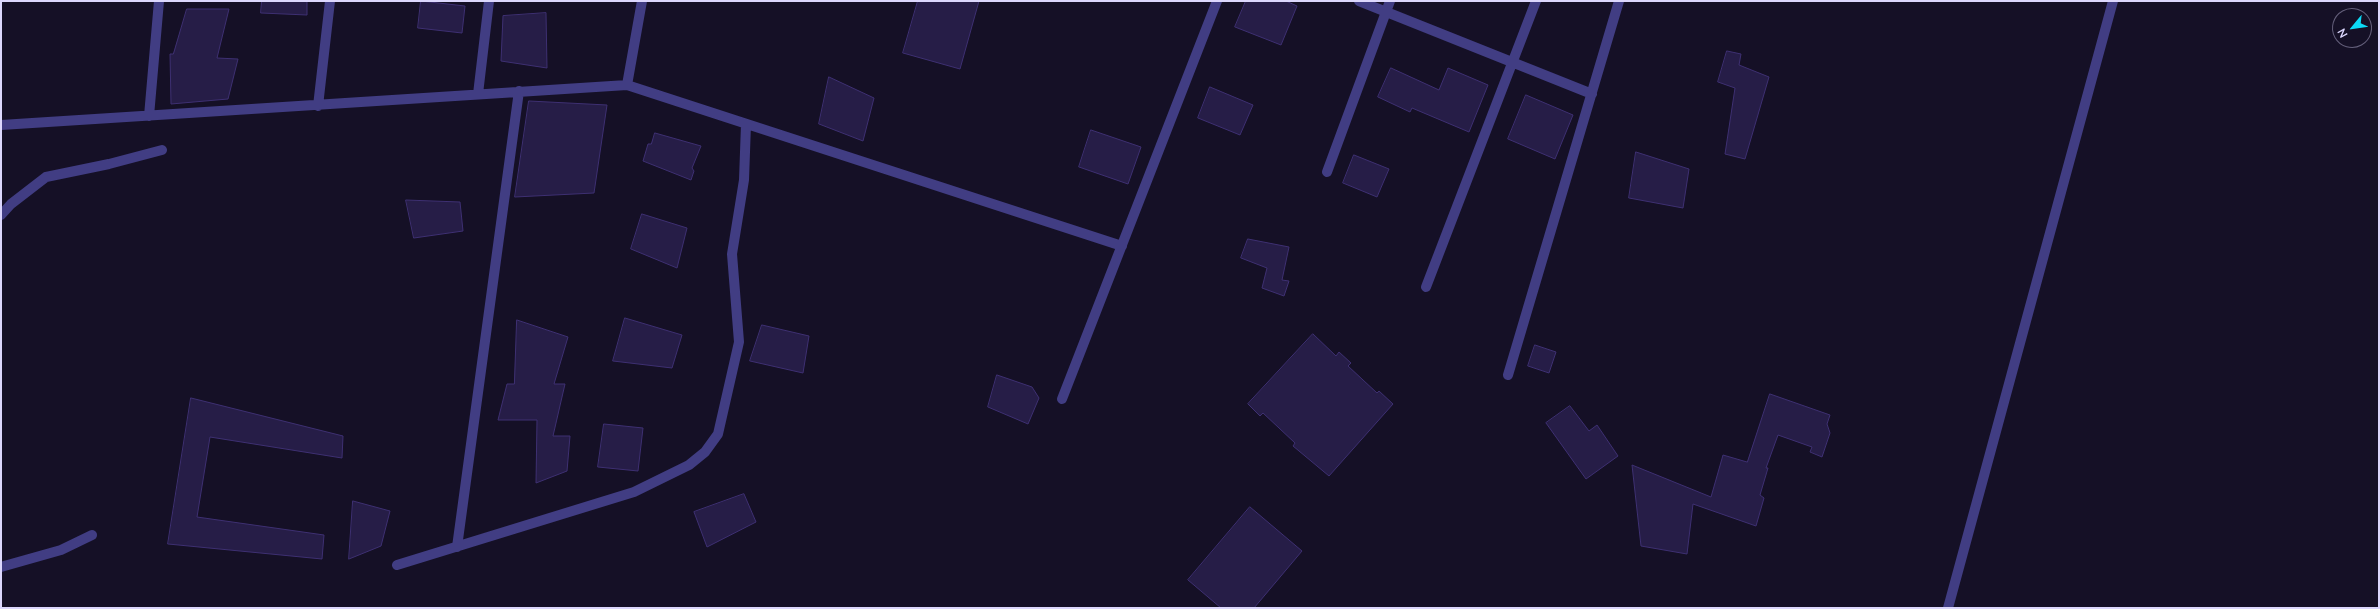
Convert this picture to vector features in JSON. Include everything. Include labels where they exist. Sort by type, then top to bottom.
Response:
[{"type":"street","points":[[149,116],[159,1]]},
{"type":"street","points":[[318,106],[330,1]]},
{"type":"street","points":[[478,94],[490,1]]},
{"type":"street","points":[[627,85],[642,1]]},
{"type":"street","points":[[1062,400],[1218,1]]},
{"type":"street","points":[[1359,1],[1592,94]]},
{"type":"street","points":[[1327,172],[1390,1]]},
{"type":"street","points":[[1426,286],[1536,1]]},
{"type":"street","points":[[1508,375],[1619,1]]},
{"type":"street","points":[[1948,608],[2113,1]]},
{"type":"street","points":[[1,125],[318,106],[518,91],[627,85],[1122,246]]},
{"type":"street","points":[[457,547],[518,91]]},
{"type":"street","points":[[396,565],[634,492],[689,465],[705,452],[718,434],[739,342],[732,254],[744,180],[746,124]]},
{"type":"street","points":[[1,215],[11,204],[46,177],[109,164],[162,150]]},
{"type":"street","points":[[1,567],[61,550],[92,535]]},
{"type":"building","points":[[262,1],[307,1],[307,15],[261,13]]},
{"type":"building","points":[[421,1],[465,6],[462,33],[418,28]]},
{"type":"building","points":[[918,1],[979,1],[960,69],[903,53]]},
{"type":"building","points":[[1246,1],[1286,1],[1297,6],[1281,45],[1235,27]]},
{"type":"building","points":[[187,9],[229,9],[217,58],[238,59],[228,99],[171,104],[170,54],[173,54]]},
{"type":"building","points":[[546,13],[547,68],[501,61],[503,16]]},
{"type":"building","points":[[1727,51],[1741,54],[1739,65],[1769,77],[1745,159],[1725,154],[1735,88],[1718,82]]},
{"type":"building","points":[[1391,68],[1439,90],[1448,68],[1488,85],[1469,132],[1412,108],[1410,112],[1378,97]]},
{"type":"building","points":[[829,77],[874,98],[863,141],[819,124]]},
{"type":"building","points":[[1210,87],[1253,105],[1240,135],[1198,118]]},
{"type":"building","points":[[1526,95],[1573,115],[1555,159],[1508,139]]},
{"type":"building","points":[[529,101],[607,105],[594,193],[515,197]]},
{"type":"building","points":[[1091,130],[1141,147],[1128,184],[1079,167]]},
{"type":"building","points":[[655,133],[701,146],[692,168],[694,171],[691,180],[643,161],[648,144],[651,144]]},
{"type":"building","points":[[1636,152],[1689,169],[1683,208],[1629,198]]},
{"type":"building","points":[[1354,155],[1389,169],[1377,197],[1343,183]]},
{"type":"building","points":[[406,200],[460,202],[463,231],[414,238]]},
{"type":"building","points":[[642,214],[687,228],[677,268],[631,249]]},
{"type":"building","points":[[1248,239],[1289,247],[1282,280],[1289,281],[1284,296],[1262,288],[1267,268],[1241,258]]},
{"type":"building","points":[[625,318],[682,335],[672,368],[613,361]]},
{"type":"building","points":[[517,320],[568,337],[554,384],[565,384],[553,436],[570,436],[567,471],[536,483],[537,420],[498,420],[507,384],[514,384]]},
{"type":"building","points":[[762,325],[809,336],[803,373],[750,361]]},
{"type":"building","points":[[1313,334],[1336,356],[1339,352],[1351,363],[1348,366],[1377,393],[1379,391],[1393,404],[1329,476],[1293,446],[1295,443],[1263,413],[1260,416],[1248,404]]},
{"type":"building","points":[[1535,345],[1556,352],[1549,373],[1528,366]]},
{"type":"building","points":[[997,375],[1032,387],[1039,398],[1028,424],[988,407]]},
{"type":"building","points":[[1770,394],[1830,415],[1827,424],[1830,433],[1822,457],[1810,452],[1812,447],[1778,435],[1766,468],[1768,468],[1760,495],[1764,498],[1756,526],[1693,504],[1687,554],[1641,546],[1632,465],[1711,497],[1723,455],[1747,462]]},
{"type":"building","points":[[191,398],[343,436],[342,458],[210,437],[197,517],[324,535],[322,559],[168,544]]},
{"type":"building","points":[[1570,406],[1589,431],[1597,425],[1618,456],[1586,479],[1546,423]]},
{"type":"building","points":[[604,424],[643,428],[638,471],[598,467]]},
{"type":"building","points":[[744,494],[756,522],[707,547],[694,512]]},
{"type":"building","points":[[353,501],[390,511],[381,546],[349,559]]},
{"type":"building","points":[[1250,507],[1302,551],[1254,608],[1221,608],[1188,580]]}]
